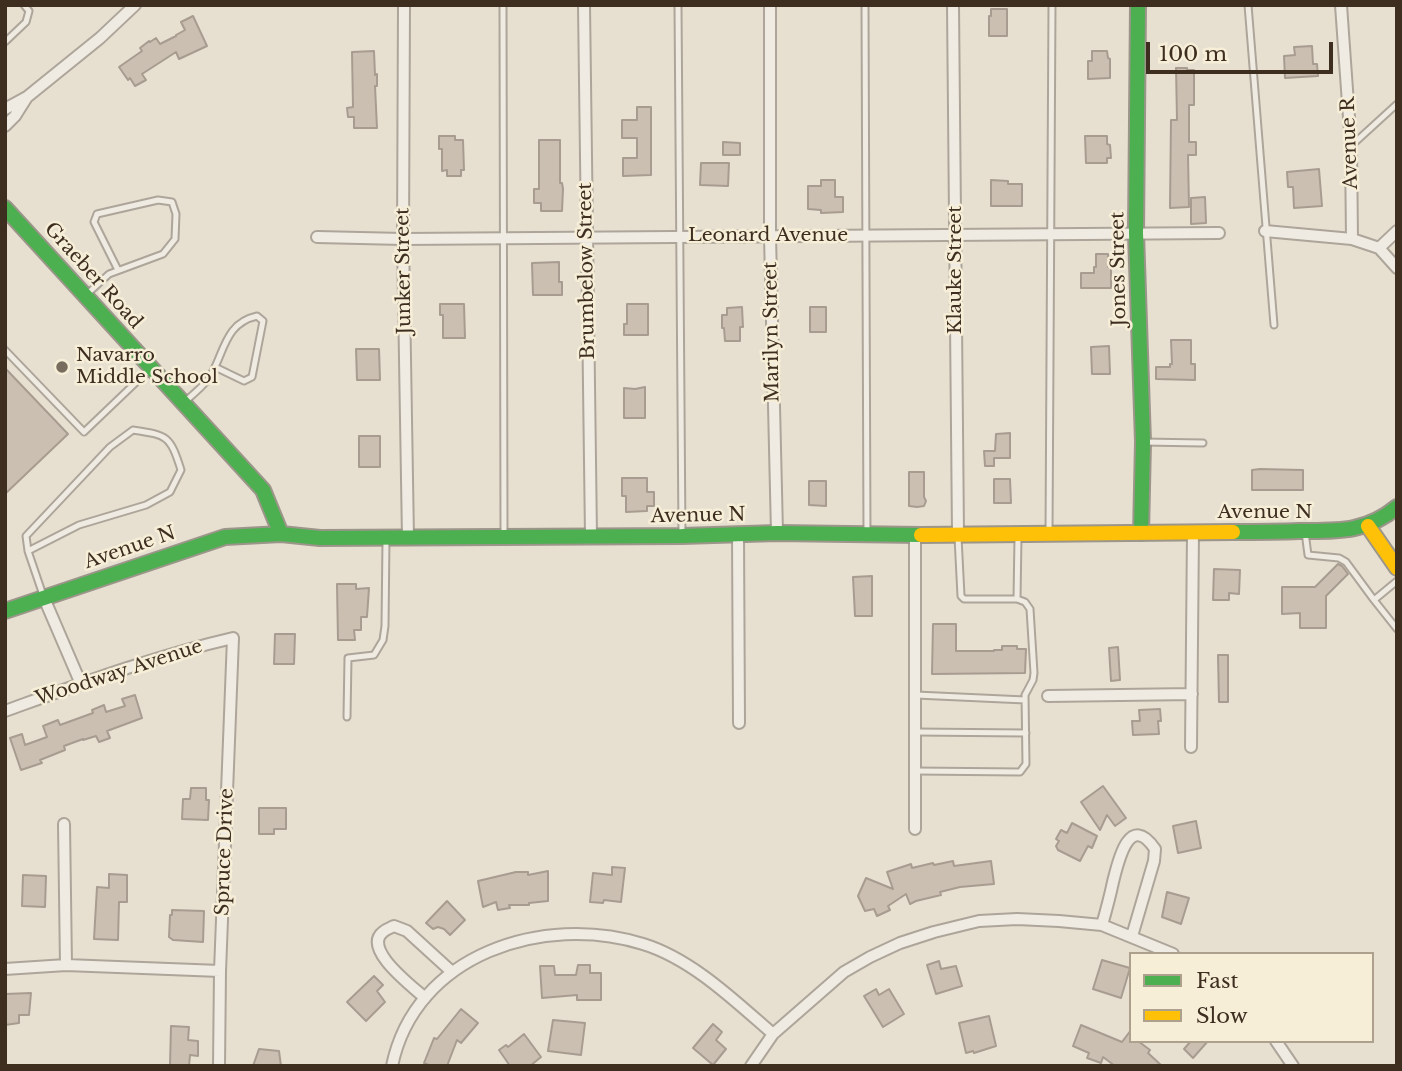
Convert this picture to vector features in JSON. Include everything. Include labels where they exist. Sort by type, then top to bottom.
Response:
[{"type":"street","points":[[5,109],[27,97],[100,38],[135,5]]},
{"type":"street","name":"Junker Street","points":[[404,5],[403,239],[408,538]]},
{"type":"street","name":"Brumbelow Street","points":[[584,5],[591,536]]},
{"type":"street","name":"Marilyn Street","points":[[770,5],[770,236],[777,533]]},
{"type":"street","name":"Klauke Street","points":[[953,5],[958,534]]},
{"type":"street","name":"Jones Street","points":[[1138,5],[1136,233],[1143,442],[1141,533]]},
{"type":"street","name":"Avenue R","points":[[1341,5],[1351,146],[1352,239]]},
{"type":"street","points":[[5,125],[15,116],[27,97]]},
{"type":"street","name":"Graeber Road","points":[[5,208],[263,490],[281,534]]},
{"type":"street","points":[[1265,231],[1352,239],[1378,248],[1397,268]]},
{"type":"street","points":[[1378,248],[1397,231]]},
{"type":"street","name":"Leonard Avenue","points":[[317,237],[403,239],[1219,233]]},
{"type":"street","name":"Avenue N","points":[[5,611],[225,537],[281,534],[320,538],[408,538],[777,533],[867,535],[1305,532],[1340,531],[1368,526],[1381,521],[1397,507]]},
{"type":"street","points":[[1368,526],[1397,568]]},
{"type":"street","points":[[1191,747],[1193,532]]},
{"type":"street","points":[[915,534],[915,829]]},
{"type":"street","points":[[738,535],[739,723]]},
{"type":"street","points":[[44,598],[81,684]]},
{"type":"street","name":"Woodway Avenue","points":[[5,711],[205,644],[233,638]]},
{"type":"street","name":"Spruce Drive","points":[[219,1066],[220,971],[233,638]]},
{"type":"street","points":[[1048,696],[1192,694]]},
{"type":"street","points":[[64,824],[66,965]]},
{"type":"street","points":[[1102,925],[1121,850],[1129,839],[1140,836],[1148,839],[1155,849],[1132,936]]},
{"type":"street","points":[[751,1066],[773,1034],[844,972],[880,952],[934,932],[979,921],[1059,920],[1102,925],[1168,952]]},
{"type":"street","points":[[425,998],[384,959],[378,949],[378,939],[383,932],[394,926],[407,930],[452,972]]},
{"type":"street","points":[[392,1066],[408,1024],[425,998],[452,972],[499,946],[536,937],[571,934],[612,937],[666,953],[698,972],[773,1034]]},
{"type":"street","points":[[5,969],[66,965],[220,971]]},
{"type":"street","points":[[1277,1043],[1293,1066]]},
{"type":"lane","points":[[5,42],[26,22],[29,11],[24,5]]},
{"type":"lane","points":[[503,5],[504,537]]},
{"type":"lane","points":[[678,5],[682,536]]},
{"type":"lane","points":[[865,5],[867,535]]},
{"type":"lane","points":[[1049,533],[1052,5]]},
{"type":"lane","points":[[1248,5],[1274,325]]},
{"type":"lane","points":[[1351,146],[1397,104]]},
{"type":"lane","points":[[85,296],[109,274],[118,271],[163,254],[174,239],[176,214],[172,201],[158,200],[97,214],[94,222],[118,271]]},
{"type":"lane","points":[[184,404],[211,376],[230,333],[245,319],[257,316],[263,321],[252,377],[244,381],[215,367]]},
{"type":"lane","points":[[5,350],[84,432],[151,368]]},
{"type":"lane","points":[[28,551],[79,525],[146,505],[170,492],[181,470],[170,443],[160,434],[133,430],[110,447],[26,536],[28,551],[44,598]]},
{"type":"lane","points":[[1143,442],[1203,443]]},
{"type":"lane","points":[[1305,532],[1308,555],[1339,558],[1346,562],[1397,629]]},
{"type":"lane","points":[[915,771],[1020,772],[1026,764],[1025,695],[1034,673],[1030,609],[1025,602],[1017,599],[964,599],[961,596],[958,534]]},
{"type":"lane","points":[[1017,599],[1018,534]]},
{"type":"lane","points":[[347,717],[348,658],[374,655],[383,640],[386,538]]},
{"type":"lane","points":[[1374,600],[1397,581]]},
{"type":"lane","points":[[915,695],[1025,700]]},
{"type":"lane","points":[[915,732],[1026,733]]},
{"type":"building","points":[[991,9],[1007,9],[1007,36],[989,36]]},
{"type":"building","points":[[193,16],[207,46],[179,59],[176,52],[142,74],[146,80],[135,86],[130,78],[128,80],[119,67],[142,51],[140,48],[149,41],[156,38],[160,44],[185,30],[181,22]]},
{"type":"building","points":[[1312,46],[1313,64],[1317,64],[1318,76],[1285,78],[1284,56],[1295,55],[1294,47]]},
{"type":"building","points":[[374,51],[375,75],[377,74],[377,128],[354,128],[354,117],[348,117],[347,108],[353,107],[352,52]]},
{"type":"building","points":[[1092,51],[1107,51],[1110,78],[1088,79],[1088,61],[1092,61]]},
{"type":"building","points":[[1176,68],[1194,70],[1194,105],[1189,105],[1189,142],[1196,142],[1196,155],[1188,155],[1189,207],[1170,208],[1171,120],[1177,120]]},
{"type":"building","points":[[637,107],[651,107],[651,175],[623,176],[623,158],[637,158],[637,138],[622,138],[622,120],[637,120]]},
{"type":"building","points":[[439,136],[455,136],[455,140],[463,140],[464,170],[461,170],[461,176],[447,176],[447,170],[442,171]]},
{"type":"building","points":[[1085,136],[1107,136],[1111,158],[1107,158],[1107,163],[1086,163]]},
{"type":"building","points":[[539,140],[560,140],[562,211],[541,211],[541,203],[534,203],[534,189],[539,189]]},
{"type":"building","points":[[723,142],[740,143],[740,155],[723,155]]},
{"type":"building","points":[[701,163],[729,163],[728,186],[700,185]]},
{"type":"building","points":[[1319,169],[1322,206],[1294,208],[1293,187],[1288,187],[1287,172]]},
{"type":"building","points":[[821,180],[835,180],[835,197],[843,197],[843,212],[821,213],[821,210],[808,209],[808,186],[821,186]]},
{"type":"building","points":[[991,180],[1022,184],[1022,206],[991,206]]},
{"type":"building","points":[[1205,197],[1206,223],[1191,224],[1191,198]]},
{"type":"building","points":[[1096,254],[1108,254],[1111,288],[1081,288],[1081,273],[1094,273]]},
{"type":"building","points":[[559,262],[562,295],[533,295],[532,263]]},
{"type":"building","points":[[440,304],[464,304],[465,338],[443,338]]},
{"type":"building","points":[[627,304],[648,304],[648,335],[624,335]]},
{"type":"building","points":[[742,307],[743,327],[740,327],[740,341],[725,341],[722,315],[727,315],[727,308]]},
{"type":"building","points":[[810,307],[826,307],[826,332],[810,332]]},
{"type":"building","points":[[1171,340],[1191,340],[1191,364],[1195,364],[1195,380],[1156,379],[1156,367],[1170,367],[1172,364]]},
{"type":"building","points":[[1109,346],[1110,374],[1092,374],[1091,347]]},
{"type":"building","points":[[356,349],[379,349],[380,380],[357,380]]},
{"type":"building","points":[[5,368],[68,434],[5,494]]},
{"type":"building","points":[[645,387],[645,418],[624,418],[624,388]]},
{"type":"building","points":[[1010,433],[1010,458],[994,458],[994,466],[985,466],[984,451],[995,451],[996,434]]},
{"type":"building","points":[[359,436],[380,436],[380,467],[359,467]]},
{"type":"building","points":[[1252,470],[1303,470],[1303,490],[1252,490]]},
{"type":"building","points":[[909,472],[924,472],[924,506],[909,506]]},
{"type":"building","points":[[622,478],[647,478],[647,492],[654,492],[654,506],[647,506],[647,511],[626,512],[626,496],[622,496]]},
{"type":"building","points":[[994,479],[1010,479],[1011,503],[994,503]]},
{"type":"building","points":[[809,481],[826,481],[826,506],[809,505]]},
{"type":"building","points":[[1338,564],[1348,574],[1326,596],[1326,628],[1300,628],[1300,613],[1282,614],[1282,587],[1315,587]]},
{"type":"building","points":[[1214,569],[1240,570],[1239,594],[1229,593],[1229,600],[1213,600]]},
{"type":"building","points":[[872,576],[872,616],[855,616],[853,577]]},
{"type":"building","points":[[337,584],[356,584],[356,589],[369,588],[367,617],[361,617],[361,630],[354,630],[355,640],[338,640]]},
{"type":"building","points":[[933,624],[956,624],[956,651],[994,651],[1002,650],[1002,646],[1026,649],[1025,673],[932,674]]},
{"type":"building","points":[[275,634],[295,634],[294,664],[274,664]]},
{"type":"building","points":[[1118,647],[1120,680],[1111,681],[1109,648]]},
{"type":"building","points":[[1218,655],[1228,655],[1228,702],[1219,702]]},
{"type":"building","points":[[135,695],[142,718],[107,731],[110,738],[99,742],[96,736],[83,739],[40,760],[42,763],[21,770],[10,738],[22,734],[25,745],[47,737],[43,726],[58,720],[60,725],[93,713],[92,710],[104,705],[106,712],[125,706],[122,699]]},
{"type":"building","points":[[1160,709],[1159,734],[1133,735],[1132,721],[1140,721],[1139,710]]},
{"type":"building","points":[[1103,786],[1126,818],[1115,826],[1107,815],[1100,830],[1081,802]]},
{"type":"building","points":[[191,788],[206,788],[206,800],[209,800],[208,820],[182,819],[183,799],[190,799]]},
{"type":"building","points":[[259,808],[286,808],[286,829],[274,829],[274,834],[259,834]]},
{"type":"building","points":[[1196,821],[1201,848],[1178,853],[1173,826]]},
{"type":"building","points":[[1072,823],[1097,836],[1092,848],[1088,846],[1080,861],[1058,850],[1056,846],[1061,830],[1067,833]]},
{"type":"building","points":[[953,861],[954,866],[991,861],[994,884],[960,887],[910,904],[906,894],[888,906],[890,910],[877,916],[874,909],[865,911],[858,896],[866,878],[893,889],[887,872],[911,864],[912,868]]},
{"type":"building","points":[[612,867],[625,868],[621,902],[590,902],[593,873],[612,875]]},
{"type":"building","points":[[548,871],[548,901],[509,905],[510,908],[498,910],[496,902],[483,907],[478,881],[516,872],[528,872],[528,875]]},
{"type":"building","points":[[109,874],[127,875],[127,902],[119,902],[118,940],[94,939],[97,887],[109,888]]},
{"type":"building","points":[[23,875],[46,876],[45,907],[22,906]]},
{"type":"building","points":[[1167,892],[1189,898],[1181,924],[1162,917]]},
{"type":"building","points":[[447,901],[465,920],[450,935],[444,929],[433,929],[426,923]]},
{"type":"building","points":[[172,910],[204,911],[203,942],[173,940],[169,937]]},
{"type":"building","points":[[1102,960],[1129,968],[1121,998],[1093,989]]},
{"type":"building","points":[[939,961],[941,969],[956,966],[962,986],[936,994],[927,965]]},
{"type":"building","points":[[578,965],[590,965],[590,973],[601,973],[601,1000],[577,1000],[577,995],[542,998],[540,966],[554,966],[555,975],[576,975]]},
{"type":"building","points":[[374,976],[383,985],[377,991],[385,1002],[366,1021],[347,1002]]},
{"type":"building","points":[[876,989],[879,995],[889,989],[904,1014],[883,1027],[864,996]]},
{"type":"building","points":[[31,993],[29,1015],[19,1015],[19,1023],[5,1025],[5,994]]},
{"type":"building","points":[[461,1009],[478,1023],[461,1043],[457,1040],[447,1066],[424,1063],[434,1038],[437,1039]]},
{"type":"building","points":[[989,1016],[996,1046],[966,1053],[959,1023]]},
{"type":"building","points":[[553,1020],[585,1023],[581,1055],[548,1051]]},
{"type":"building","points":[[713,1024],[722,1032],[716,1040],[726,1049],[713,1065],[693,1048]]},
{"type":"building","points":[[1081,1025],[1122,1042],[1129,1033],[1129,1043],[1141,1043],[1162,1066],[1115,1066],[1103,1057],[1101,1063],[1087,1058],[1089,1053],[1073,1046]]},
{"type":"building","points":[[171,1026],[189,1027],[188,1040],[198,1041],[198,1056],[190,1055],[189,1066],[170,1066]]},
{"type":"building","points":[[524,1034],[541,1057],[530,1066],[510,1066],[499,1050],[506,1045],[508,1047]]},
{"type":"building","points":[[1189,1043],[1206,1043],[1193,1058],[1184,1049]]},
{"type":"building","points":[[259,1049],[279,1051],[281,1066],[253,1066]]},
{"type":"traffic: fast","points":[[1138,5],[1136,233],[1143,442],[1141,533]]},
{"type":"traffic: fast","points":[[5,208],[263,490],[281,534]]},
{"type":"traffic: fast","points":[[1233,532],[1351,529],[1374,522],[1397,507]]},
{"type":"traffic: fast","points":[[5,611],[225,537],[281,534],[320,538],[777,533],[921,535]]},
{"type":"traffic: slow","points":[[1368,526],[1397,568]]},
{"type":"traffic: slow","points":[[921,535],[1233,532]]},
{"type":"place","name":"Navarro Middle School","points":[[62,367]]}]
